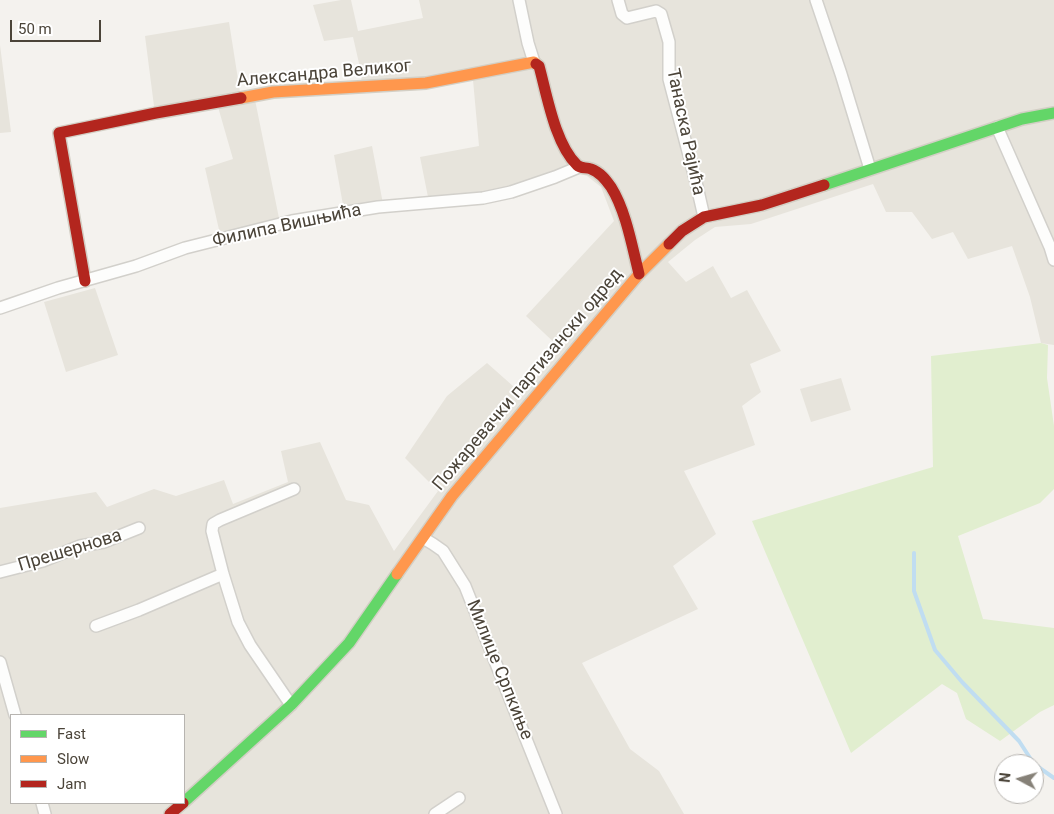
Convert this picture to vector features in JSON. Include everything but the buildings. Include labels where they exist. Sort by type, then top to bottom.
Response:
[{"type":"street","points":[[519,0],[528,43],[534,62],[539,66],[556,130],[571,158],[580,167],[597,172],[612,189],[623,214],[639,274]]},
{"type":"street","name":"Танаска Рајића","points":[[618,0],[622,14],[627,18],[656,11],[661,14],[669,42],[670,79],[704,217]]},
{"type":"street","points":[[816,0],[870,169]]},
{"type":"street","name":"Александра Великог","points":[[85,281],[59,133],[273,92],[426,83],[534,62]]},
{"type":"street","name":"Пожаревачки партизански одред","points":[[185,800],[291,705],[349,643],[452,496],[639,274],[682,231],[704,217],[762,205],[1022,119],[1054,113]]},
{"type":"street","points":[[997,127],[1054,260]]},
{"type":"street","name":"Филипа Вишњића","points":[[0,308],[58,288],[136,266],[185,248],[292,221],[378,207],[483,198],[511,192],[580,167]]},
{"type":"street","points":[[291,705],[250,645],[238,622],[212,531],[214,524],[220,520],[294,489]]},
{"type":"street","name":"Прешернова","points":[[0,572],[43,561],[80,546],[104,542],[139,528]]},
{"type":"street","name":"Милице Српкиње","points":[[423,538],[443,552],[465,586],[556,814]]},
{"type":"street","points":[[96,626],[140,610],[223,574]]},
{"type":"street","points":[[0,662],[15,714]]},
{"type":"street","points":[[435,814],[460,798]]},
{"type":"street","name":"Пожаревачки партизански одред","points":[[170,814],[181,804]]},
{"type":"shaded area","points":[[341,0],[351,0],[358,31],[423,18],[419,0],[1054,0],[1054,345],[1041,343],[1030,297],[1012,246],[968,259],[953,232],[932,239],[912,212],[886,212],[873,184],[751,224],[715,227],[695,240],[668,262],[686,282],[713,266],[731,298],[747,290],[781,351],[750,364],[761,392],[742,406],[755,445],[684,471],[716,534],[673,566],[698,609],[582,663],[630,749],[659,771],[684,814],[0,814],[0,508],[96,492],[107,507],[154,489],[176,496],[224,480],[233,504],[288,482],[281,451],[320,442],[346,500],[369,505],[394,551],[438,491],[405,458],[447,396],[487,363],[522,394],[561,349],[526,316],[614,221],[601,187],[587,176],[577,173],[430,207],[420,157],[479,146],[473,80],[362,91],[361,72],[353,37],[324,41],[313,5]]},
{"type":"shaded area","points":[[229,22],[240,92],[253,90],[281,228],[222,243],[205,168],[233,159],[216,100],[154,106],[145,36]]},
{"type":"shaded area","points":[[0,45],[11,132],[0,133]]},
{"type":"shaded area","points":[[372,146],[384,209],[345,216],[334,155]]},
{"type":"shaded area","points":[[95,288],[118,355],[66,372],[44,302]]},
{"type":"shaded area","points":[[841,378],[851,410],[811,422],[800,389]]},
{"type":"green space","points":[[1041,343],[1048,345],[1047,378],[1054,426],[1054,489],[1040,503],[958,536],[983,619],[1054,628],[1054,705],[1040,712],[1000,741],[966,719],[957,693],[942,684],[851,753],[752,521],[933,467],[931,356]]},
{"type":"waterway","points":[[914,553],[914,591],[935,650],[962,682],[1019,741],[1027,754]]},
{"type":"waterway","points":[[1044,771],[1054,778]]},
{"type":"traffic: fast","points":[[824,185],[1022,119],[1054,113]]},
{"type":"traffic: fast","points":[[185,801],[291,705],[349,643],[397,574]]},
{"type":"traffic: slow","points":[[241,98],[273,92],[426,83],[534,62],[536,64]]},
{"type":"traffic: slow","points":[[397,574],[452,496],[639,274],[669,244]]},
{"type":"traffic: jam","points":[[536,64],[539,66],[557,132],[569,156],[579,166],[594,170],[600,174],[616,196],[628,229],[639,274]]},
{"type":"traffic: jam","points":[[85,281],[59,133],[241,98]]},
{"type":"traffic: jam","points":[[669,244],[682,231],[704,217],[762,205],[824,185]]},
{"type":"traffic: jam","points":[[170,814],[182,804]]}]
